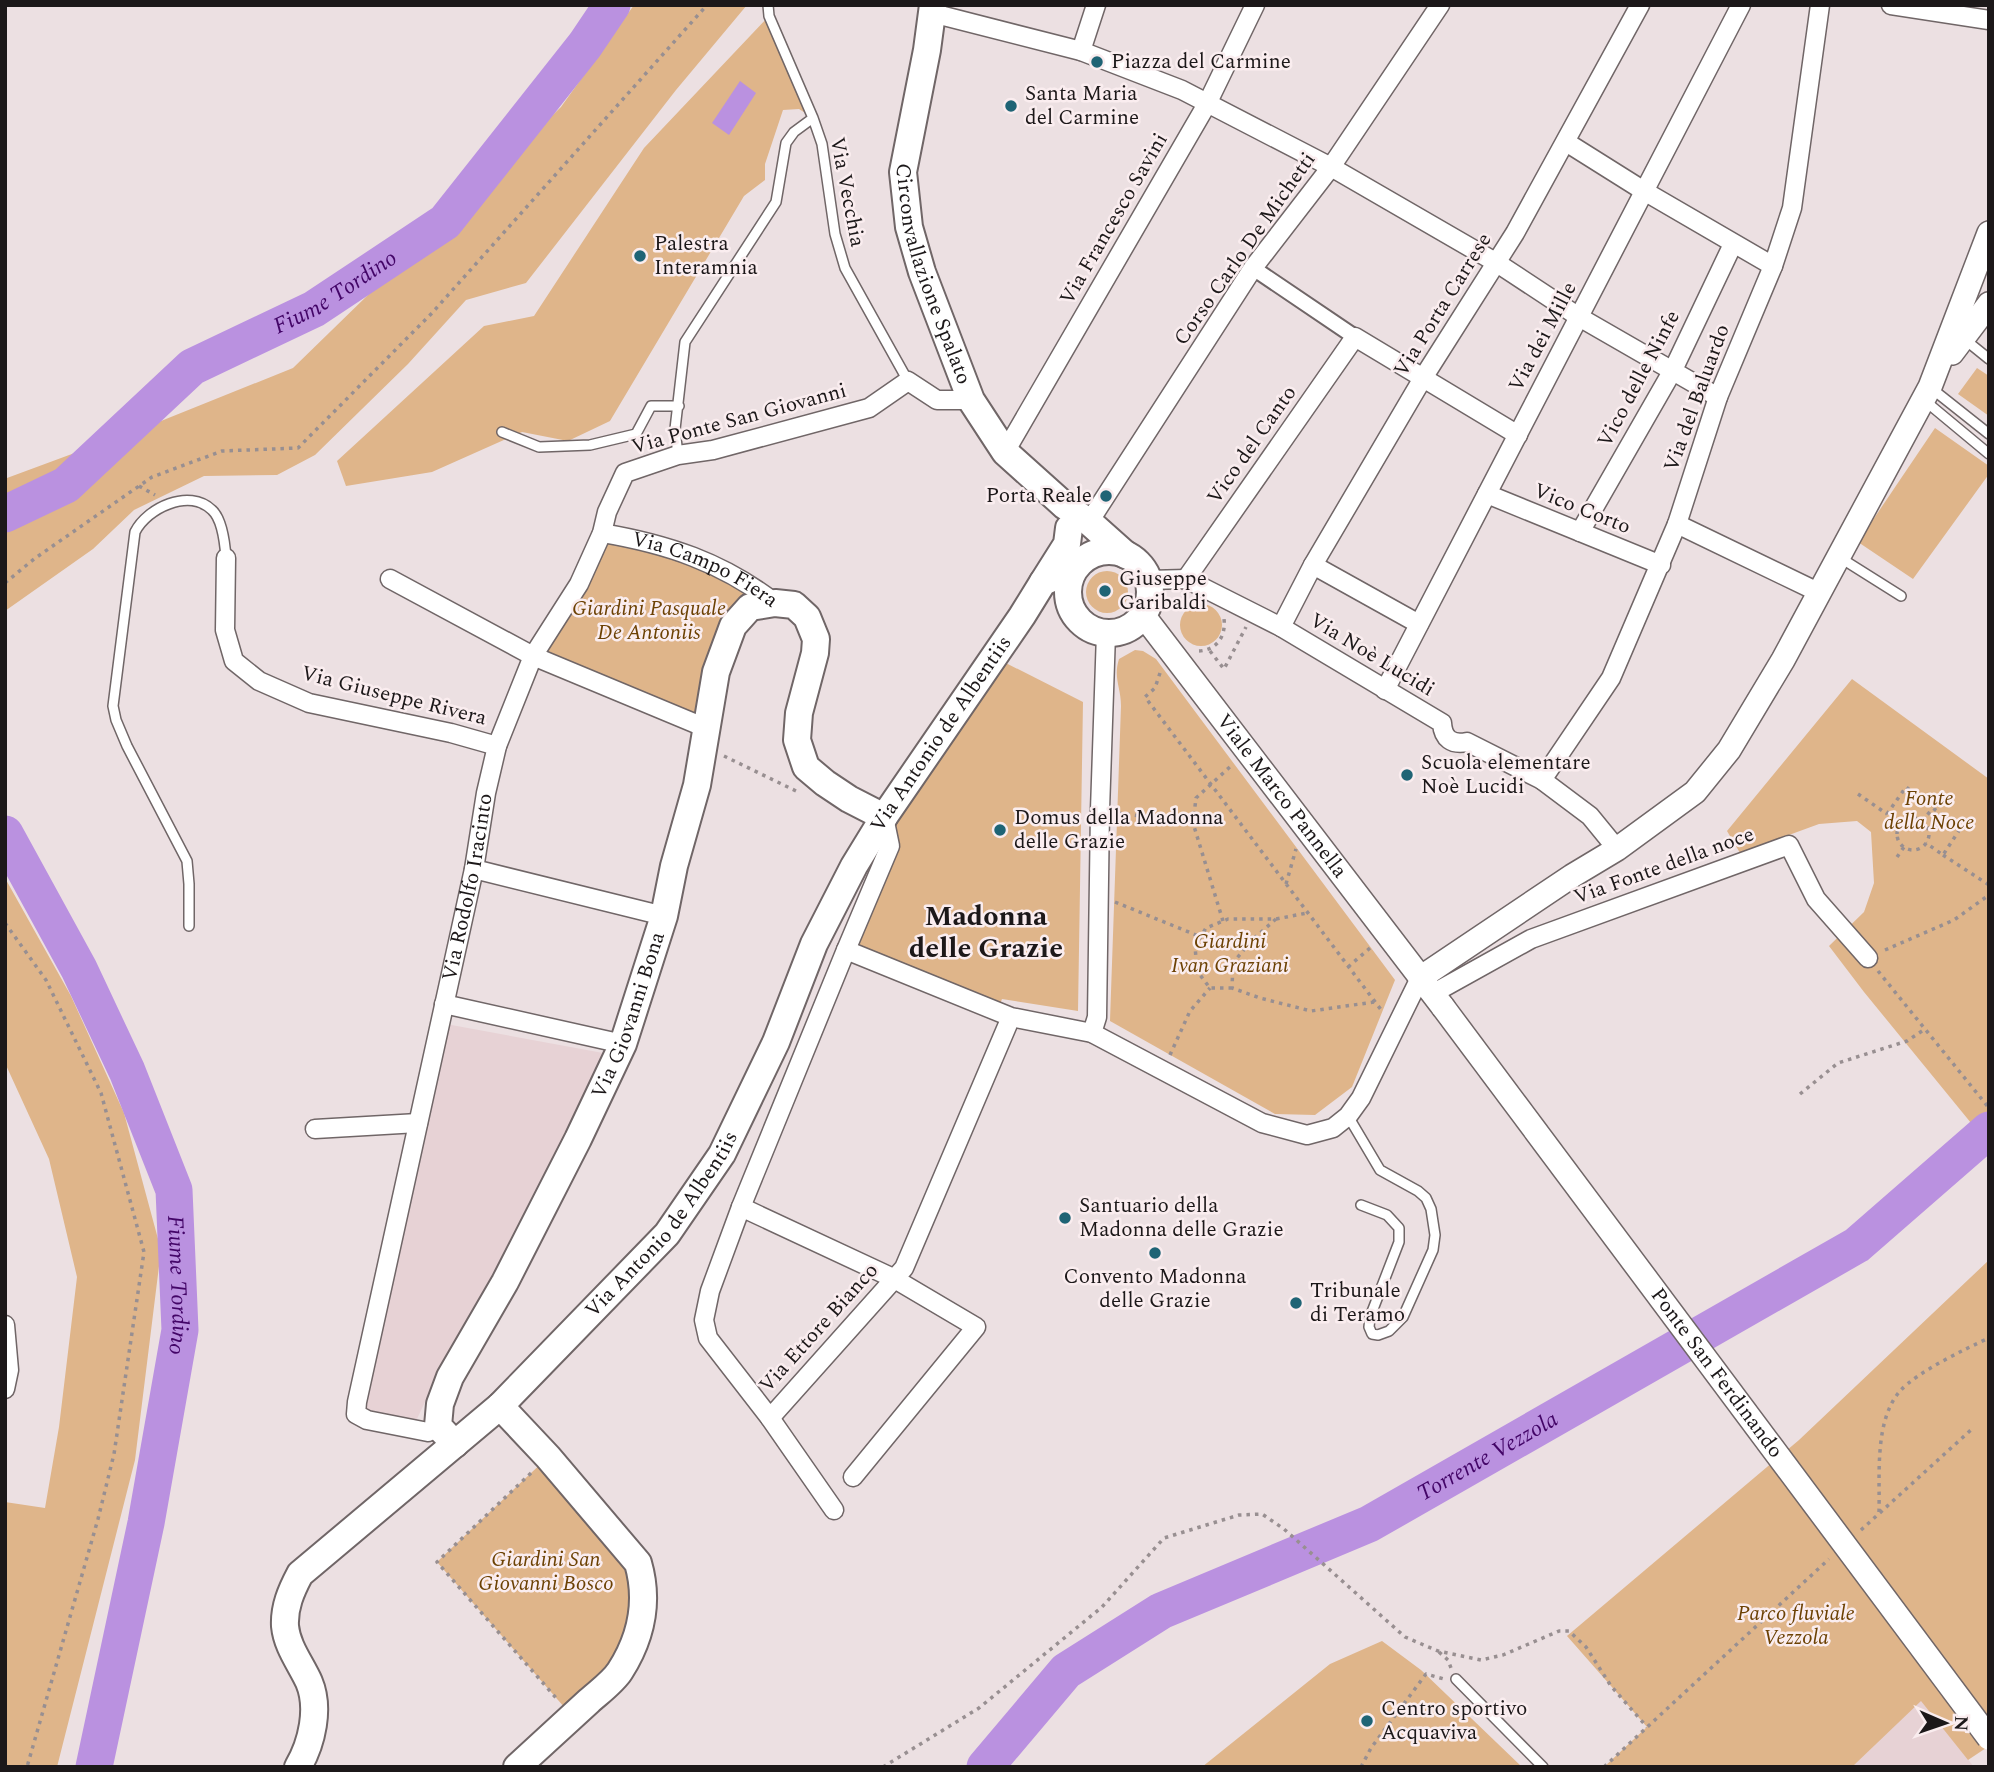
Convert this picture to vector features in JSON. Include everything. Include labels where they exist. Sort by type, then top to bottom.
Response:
[{"type":"main road","name":"Circonvallazione Spalato","points":[[933,9],[903,172],[909,227],[922,272],[971,400],[1005,452],[1074,519],[1126,555]]},
{"type":"main road","name":"Circonvallazione Spalato","points":[[1074,519],[1080,564]]},
{"type":"main road","name":"Via Antonio de Albentiis","points":[[298,1767],[312,1732],[314,1710],[310,1684],[295,1656],[285,1628],[288,1599],[300,1574],[446,1435],[500,1406],[667,1234],[722,1154],[776,1042],[814,944],[854,866],[884,817],[1022,617],[1067,544],[1074,519]]},
{"type":"main road","points":[[1042,582],[1105,551],[1126,555],[1140,565],[1148,580],[1149,598],[1143,615],[1127,629],[1106,633],[1089,628],[1072,611],[1069,602],[1068,584],[1080,564]]},
{"type":"main road","name":"Via Giovanni Bona","points":[[446,1435],[440,1404],[450,1377],[505,1282],[623,1044],[664,916],[674,866],[697,785],[716,672],[733,626],[750,607],[775,603]]},
{"type":"main road","name":"Via Campo Fiera","points":[[775,603],[794,606],[807,617],[817,639],[797,730],[797,740],[806,767],[849,799],[884,817]]},
{"type":"main road","points":[[1022,617],[1046,607],[1072,611]]},
{"type":"main road","points":[[500,1406],[548,1457],[638,1563],[642,1580],[643,1617],[619,1673],[517,1767]]},
{"type":"street","points":[[1081,51],[1096,5]]},
{"type":"street","name":"Via Francesco Savini","points":[[1005,452],[1207,104],[1255,5]]},
{"type":"street","name":"Corso Carlo De Michetti","points":[[1074,519],[1254,268],[1331,167],[1440,5]]},
{"type":"street","name":"Via Porta Carrese","points":[[1281,627],[1313,565],[1423,378],[1497,263],[1640,5]]},
{"type":"street","name":"Via dei Mille","points":[[1385,690],[1741,5]]},
{"type":"street","name":"Via del Baluardo","points":[[1542,780],[1611,678],[1661,565],[1718,397],[1773,266],[1792,208],[1820,5]]},
{"type":"street","points":[[1891,5],[1989,20]]},
{"type":"street","points":[[933,9],[1081,51],[1182,90],[1331,167],[1497,263],[1579,317],[1718,397]]},
{"type":"street","points":[[1566,142],[1773,266]]},
{"type":"street","points":[[1929,387],[1989,233]]},
{"type":"street","name":"Vico delle Ninfe","points":[[1580,532],[1672,370],[1733,244]]},
{"type":"street","points":[[1254,268],[1355,337],[1518,435]]},
{"type":"street","points":[[846,950],[1011,1017],[1092,1032],[1262,1124],[1307,1135],[1333,1128],[1348,1116],[1361,1098],[1394,1026],[1572,876],[1617,849],[1695,792],[1729,750],[1783,660],[1929,387],[1989,304]]},
{"type":"street","name":"Vico del Canto","points":[[1186,579],[1355,337]]},
{"type":"street","points":[[908,382],[936,400],[971,400]]},
{"type":"street","name":"Via Ponte San Giovanni","points":[[533,656],[579,584],[625,473],[678,455],[713,450],[869,408],[908,382]]},
{"type":"street","name":"Vico Corto","points":[[1487,494],[1661,565]]},
{"type":"street","points":[[1677,524],[1818,592]]},
{"type":"street","name":"Via Campo Fiera","points":[[602,533],[672,548],[750,584],[775,603]]},
{"type":"street","name":"Via Giuseppe Rivera","points":[[226,558],[225,630],[233,661],[259,681],[309,703],[451,733],[497,746]]},
{"type":"street","points":[[1313,565],[1419,624]]},
{"type":"street","points":[[390,579],[533,656],[705,737]]},
{"type":"street","name":"Via Noè Lucidi","points":[[1148,580],[1186,579],[1281,627],[1442,723],[1445,745],[1467,742],[1542,780],[1590,816],[1617,849]]},
{"type":"street","name":"Viale Marco Pannella","points":[[1143,615],[1432,993]]},
{"type":"street","points":[[1092,1032],[1097,1017],[1106,633]]},
{"type":"street","name":"Via Rodolfo Iracinto","points":[[446,1435],[367,1420],[356,1413],[474,869],[486,793],[497,746],[533,656]]},
{"type":"street","name":"Via Ettore Bianco","points":[[884,817],[890,846],[741,1207],[710,1291],[704,1320],[708,1338],[770,1418],[904,1268],[1011,1017]]},
{"type":"street","name":"Via Fonte della noce","points":[[1432,993],[1531,939],[1789,845],[1816,899],[1868,958]]},
{"type":"street","points":[[474,869],[664,916]]},
{"type":"street","name":"Ponte San Ferdinando","points":[[1432,993],[1989,1738]]},
{"type":"street","points":[[444,1004],[623,1044]]},
{"type":"street","points":[[315,1129],[418,1123]]},
{"type":"street","points":[[741,1207],[893,1278],[976,1327],[853,1478]]},
{"type":"street","points":[[5,1325],[9,1370],[5,1389]]},
{"type":"street","points":[[770,1418],[834,1510]]},
{"type":"lane","points":[[768,5],[769,16],[813,118]]},
{"type":"lane","name":"Via Vecchia","points":[[678,455],[675,429],[685,342],[776,202],[786,143],[794,132],[813,118],[822,144],[835,234],[845,268],[908,382]]},
{"type":"lane","points":[[1963,338],[1989,359]]},
{"type":"lane","points":[[1929,387],[1989,434]]},
{"type":"lane","points":[[1929,387],[1989,454]]},
{"type":"lane","points":[[502,432],[539,447],[590,445],[636,434],[651,406],[679,406]]},
{"type":"lane","name":"Via Giuseppe Rivera","points":[[189,926],[187,861],[127,746],[113,706],[135,532],[140,523],[147,515],[164,506],[188,500],[196,501],[212,510],[226,558]]},
{"type":"lane","points":[[1837,556],[1901,596]]},
{"type":"lane","points":[[1348,1116],[1380,1170],[1426,1198],[1433,1222],[1433,1250],[1403,1317],[1389,1331],[1378,1335],[1372,1334],[1368,1327],[1399,1242],[1399,1228],[1387,1215],[1361,1205]]},
{"type":"lane","points":[[1456,1679],[1544,1767]]},
{"type":"path","points":[[5,583],[34,559],[152,477],[222,451],[298,448],[432,313],[708,5]]},
{"type":"path","points":[[1222,614],[1224,632],[1219,642],[1210,650],[1224,669],[1253,613]]},
{"type":"path","points":[[1145,697],[1394,1026]]},
{"type":"path","points":[[705,737],[799,792]]},
{"type":"path","points":[[1223,921],[1193,823],[1196,798],[1234,763]]},
{"type":"path","points":[[1887,814],[1906,787],[1960,829],[1943,855]]},
{"type":"path","points":[[1858,794],[1901,824]]},
{"type":"path","points":[[1922,821],[1933,808]]},
{"type":"path","points":[[1100,810],[1193,823]]},
{"type":"path","points":[[1909,819],[1922,821],[1929,832],[1926,844],[1914,850],[1904,847],[1897,834],[1901,824],[1909,819]]},
{"type":"path","points":[[1926,844],[1989,886]]},
{"type":"path","points":[[1897,858],[1904,847]]},
{"type":"path","points":[[1286,884],[1296,848]]},
{"type":"path","points":[[1100,895],[1200,937]]},
{"type":"path","points":[[1989,895],[1954,920],[1868,958],[1989,1108]]},
{"type":"path","points":[[1210,988],[1197,971],[1195,946],[1206,928],[1228,919],[1276,919],[1307,913]]},
{"type":"path","points":[[1232,988],[1233,963],[1252,940],[1276,919]]},
{"type":"path","points":[[5,923],[46,980],[101,1093],[144,1252],[114,1454],[27,1767]]},
{"type":"path","points":[[1348,967],[1371,948]]},
{"type":"path","points":[[1210,988],[1232,988],[1311,1011],[1374,1002]]},
{"type":"path","points":[[1162,1070],[1190,1012],[1210,988]]},
{"type":"path","points":[[1800,1094],[1838,1063],[1908,1041],[1925,1029]]},
{"type":"path","points":[[1879,1514],[1880,1451],[1891,1407],[1901,1391],[1957,1353],[1989,1338]]},
{"type":"path","points":[[1859,1532],[1972,1429]]},
{"type":"path","points":[[548,1457],[437,1562],[572,1716]]},
{"type":"path","points":[[883,1767],[979,1708],[1102,1607],[1164,1538],[1239,1515],[1262,1514],[1284,1529],[1405,1637],[1438,1651],[1481,1660],[1503,1655],[1559,1631],[1569,1630],[1586,1647],[1611,1686],[1647,1727]]},
{"type":"path","points":[[1604,1767],[1839,1551]]},
{"type":"path","points":[[1361,1767],[1371,1748],[1426,1674],[1452,1682],[1456,1679],[1448,1660],[1438,1651]]},
{"type":"shaded area","points":[[740,81],[756,93],[729,135],[712,123]]},
{"type":"shaded area","points":[[446,1024],[603,1053],[556,1159],[439,1372],[416,1421],[364,1411]]},
{"type":"shaded area","points":[[1921,1700],[1974,1767],[1852,1767]]},
{"type":"green space","points":[[634,5],[747,5],[676,90],[526,283],[466,300],[408,364],[315,455],[277,475],[204,476],[134,510],[93,549],[5,611],[7,478],[293,368],[561,107]]},
{"type":"green space","name":"Palestra Interamnia","points":[[769,16],[813,118],[799,109],[783,110],[765,164],[765,180],[744,196],[610,421],[568,441],[522,432],[432,472],[346,486],[337,461],[484,326],[534,316],[644,148]]},
{"type":"green space","points":[[1977,368],[1989,376],[1989,416],[1958,394]]},
{"type":"green space","points":[[1935,428],[1989,466],[1989,474],[1913,579],[1858,542]]},
{"type":"green space","name":"Giardini Pasquale De Antoniis","points":[[602,533],[750,584],[724,647],[706,728],[533,656]]},
{"type":"green space","points":[[1107,571],[1122,577],[1128,592],[1122,607],[1107,613],[1092,607],[1086,592],[1092,577]]},
{"type":"green space","points":[[1201,604],[1216,610],[1222,625],[1216,640],[1201,646],[1186,640],[1180,625],[1186,610]]},
{"type":"green space","name":"Giardini Ivan Graziani","points":[[1135,650],[1143,651],[1156,659],[1395,980],[1352,1087],[1315,1115],[1275,1114],[1110,1021],[1121,706],[1117,672],[1119,659]]},
{"type":"green space","points":[[994,657],[1083,702],[1078,1011],[1002,999],[997,1012],[846,950],[889,834]]},
{"type":"green space","name":"Fonte della Noce","points":[[1852,679],[1989,779],[1989,1145],[1829,946],[1864,912],[1874,883],[1871,832],[1857,821],[1819,824],[1740,853],[1727,831]]},
{"type":"green space","points":[[5,878],[71,996],[124,1113],[161,1250],[135,1460],[57,1767],[5,1767],[5,1502],[45,1508],[59,1427],[77,1277],[49,1159],[5,1063]]},
{"type":"green space","name":"Parco fluviale Vezzola","points":[[1989,1260],[1989,1746],[1968,1760],[1921,1701],[1852,1767],[1604,1767],[1647,1727],[1567,1636],[1799,1440]]},
{"type":"green space","name":"Giardini San Giovanni Bosco","points":[[548,1457],[638,1563],[643,1617],[572,1716],[437,1562]]},
{"type":"green space","name":"Centro sportivo Acquaviva","points":[[1382,1641],[1421,1670],[1522,1767],[1202,1767],[1330,1664]]},
{"type":"waterway","name":"Fiume Tordino","points":[[5,514],[66,485],[192,367],[314,309],[445,222],[585,45],[612,5]]},
{"type":"waterway","name":"Fiume Tordino","points":[[5,834],[79,969],[127,1071],[174,1190],[180,1330],[146,1523],[94,1767]]},
{"type":"waterway","name":"Torrente Vezzola","points":[[985,1767],[1066,1671],[1161,1611],[1369,1524],[1857,1245],[1989,1130]]},
{"type":"place","name":"Piazza del Carmine","points":[[1097,62]]},
{"type":"place","name":"Santa Maria del Carmine","points":[[1011,106]]},
{"type":"place","name":"Palestra Interamnia","points":[[640,256]]},
{"type":"place","name":"Porta Reale","points":[[1106,496]]},
{"type":"place","name":"Giuseppe Garibaldi","points":[[1105,591]]},
{"type":"place","name":"Scuola elementare Noè Lucidi","points":[[1407,775]]},
{"type":"place","name":"Domus della Madonna delle Grazie","points":[[1000,830]]},
{"type":"place","name":"Santuario della Madonna delle Grazie","points":[[1065,1218]]},
{"type":"place","name":"Convento Madonna delle Grazie","points":[[1155,1253]]},
{"type":"place","name":"Tribunale di Teramo","points":[[1296,1303]]},
{"type":"place","name":"Centro sportivo Acquaviva","points":[[1367,1721]]},
{"type":"district","name":"Madonna delle Grazie","points":[[986,932]]}]
